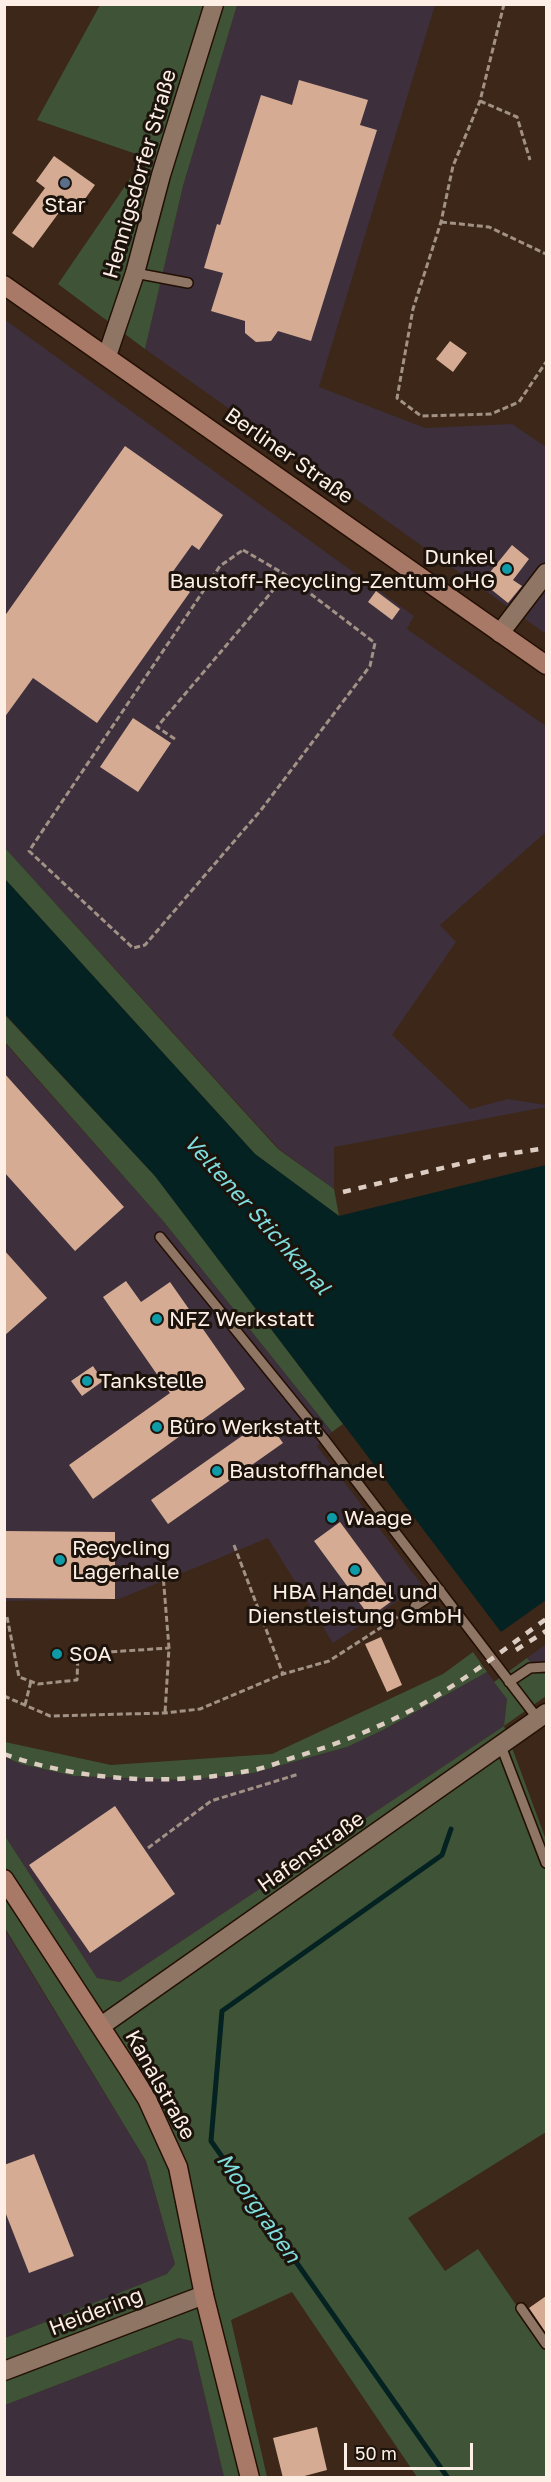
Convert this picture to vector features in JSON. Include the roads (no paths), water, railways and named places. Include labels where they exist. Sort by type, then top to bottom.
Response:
[{"type":"main road","name":"Berliner Straße","points":[[4,285],[546,665]]},
{"type":"main road","name":"Kanalstraße","points":[[4,1879],[147,2099],[178,2167],[204,2295],[250,2478]]},
{"type":"street","name":"Hennigsdorfer Straße","points":[[106,356],[135,273],[161,175],[214,4]]},
{"type":"street","points":[[500,633],[546,573]]},
{"type":"street","name":"Hafenstraße","points":[[101,2026],[542,1716]]},
{"type":"street","name":"Heidering","points":[[4,2371],[204,2295]]},
{"type":"lane","points":[[135,273],[188,283]]},
{"type":"lane","points":[[160,1237],[324,1439],[507,1679],[542,1716]]},
{"type":"lane","points":[[337,1472],[345,1466]]},
{"type":"lane","points":[[414,1606],[440,1590]]},
{"type":"lane","points":[[507,1679],[530,1668],[546,1667]]},
{"type":"lane","points":[[501,1746],[546,1863]]},
{"type":"lane","points":[[521,2308],[546,2344]]},
{"type":"water","name":"Veltener Stichkanal","points":[[5,879],[255,1154],[339,1216],[546,1165],[546,1600],[501,1632],[155,1176],[5,1014]]},
{"type":"waterway","name":"Moorgraben","points":[[448,2478],[211,2141],[222,2011],[442,1855],[451,1829]]},
{"type":"railway","points":[[343,1192],[488,1157],[546,1148]]},
{"type":"railway","points":[[4,1754],[63,1770],[125,1778],[218,1776],[259,1769],[352,1737],[410,1711],[459,1682],[546,1619]]},
{"type":"railway","points":[[516,1650],[546,1631]]},
{"type":"place","name":"Star","points":[[65,183]]},
{"type":"place","name":"Dunkel Baustoff-Recycling-Zentum oHG","points":[[507,569]]},
{"type":"place","name":"NFZ Werkstatt","points":[[157,1319]]},
{"type":"place","name":"Tankstelle","points":[[87,1381]]},
{"type":"place","name":"Büro Werkstatt","points":[[157,1427]]},
{"type":"place","name":"Baustoffhandel","points":[[217,1471]]},
{"type":"place","name":"Waage","points":[[332,1518]]},
{"type":"place","name":"Recycling Lagerhalle","points":[[60,1560]]},
{"type":"place","name":"HBA Handel und Dienstleistung GmbH","points":[[355,1570]]},
{"type":"place","name":"SOA","points":[[57,1654]]}]
